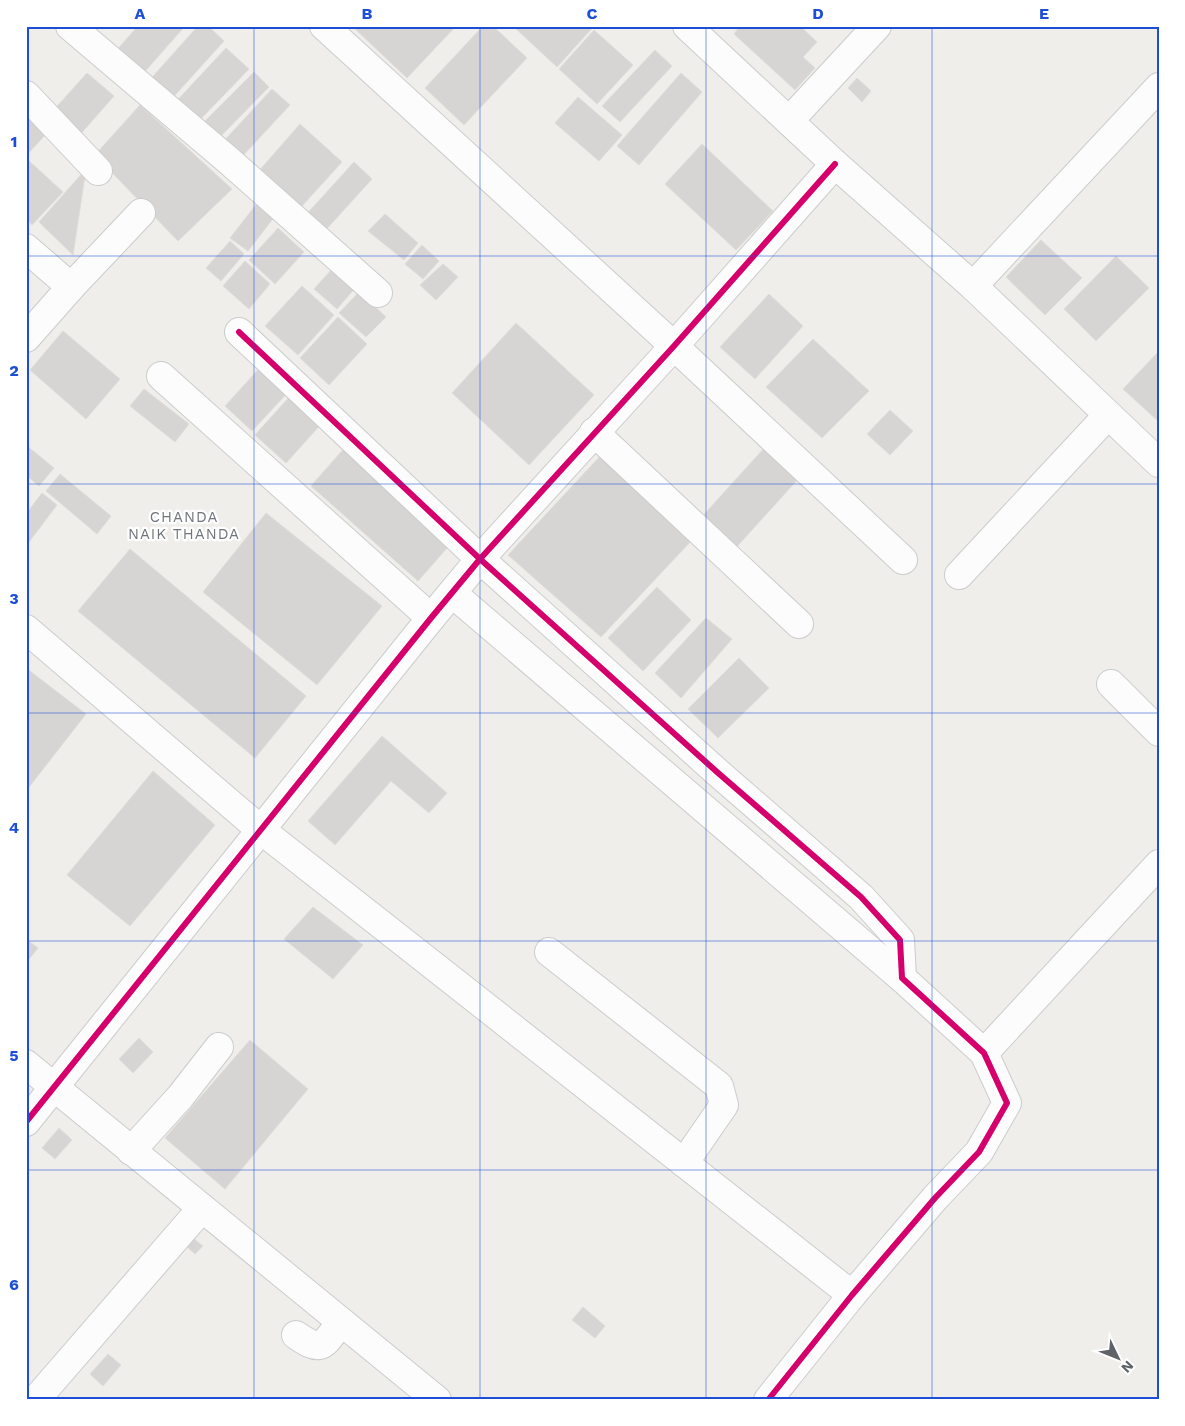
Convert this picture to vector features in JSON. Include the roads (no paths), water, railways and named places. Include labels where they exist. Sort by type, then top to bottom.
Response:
[{"type":"street","points":[[70,26],[228,160],[378,294]]},
{"type":"street","points":[[324,26],[674,346],[903,560]]},
{"type":"street","points":[[687,26],[835,164],[974,286],[1159,463]]},
{"type":"street","points":[[790,121],[877,26]]},
{"type":"street","points":[[974,286],[1159,87]]},
{"type":"street","points":[[26,95],[98,171]]},
{"type":"street","points":[[26,1122],[480,559],[674,346],[835,164]]},
{"type":"street","points":[[26,338],[70,287],[141,213]]},
{"type":"street","points":[[26,248],[70,287]]},
{"type":"street","points":[[239,332],[480,559],[717,772],[861,897],[900,940],[902,978]]},
{"type":"street","points":[[161,376],[431,618]]},
{"type":"street","points":[[959,574],[1108,415]]},
{"type":"street","points":[[594,432],[799,624]]},
{"type":"street","points":[[452,593],[902,978],[984,1053],[1007,1103],[978,1152],[935,1198],[852,1295],[768,1400]]},
{"type":"street","points":[[26,629],[261,830],[852,1295]]},
{"type":"street","points":[[1110,684],[1159,732]]},
{"type":"street","points":[[984,1053],[1159,864]]},
{"type":"street","points":[[549,952],[719,1086],[724,1106],[684,1163]]},
{"type":"street","points":[[131,1151],[180,1097],[219,1048]]},
{"type":"street","points":[[26,1064],[437,1400]]},
{"type":"street","points":[[39,1396],[202,1208]]},
{"type":"street","points":[[296,1335],[308,1344],[322,1345],[341,1322]]},
{"type":"district","name":"CHANDA NAIK THANDA","points":[[184,526]]}]
